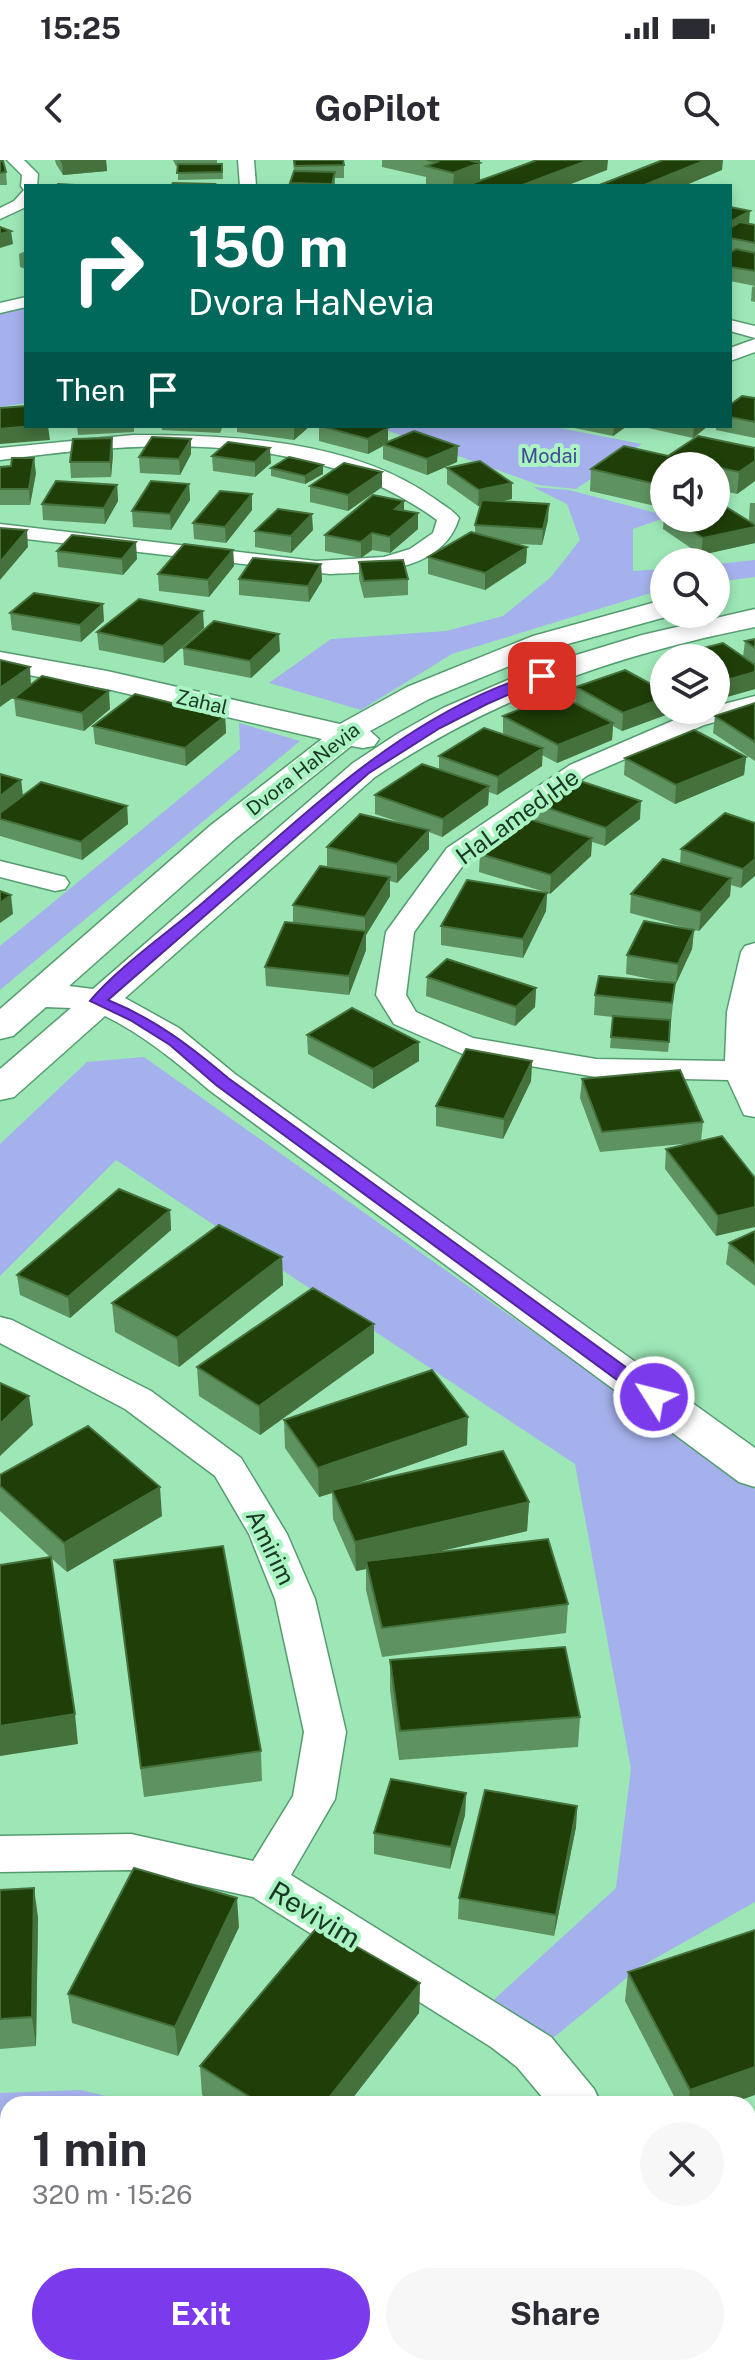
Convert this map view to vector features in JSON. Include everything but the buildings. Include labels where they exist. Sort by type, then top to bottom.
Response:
[{"type":"street","points":[[15,160],[30,174],[29,184]]},
{"type":"street","points":[[246,160],[248,184]]},
{"type":"street","points":[[0,214],[20,204],[24,197]]},
{"type":"street","points":[[0,308],[24,302]]},
{"type":"street","points":[[732,326],[755,332]]},
{"type":"street","points":[[732,354],[755,345]]},
{"type":"street","points":[[0,454],[134,441],[187,441],[285,451],[379,476],[430,501],[448,518],[441,537],[416,554],[391,564],[316,568],[0,530]]},
{"type":"street","points":[[730,597],[755,593]]},
{"type":"street","name":"Dvora HaNevia","points":[[0,1028],[223,832],[345,735],[418,693],[543,642],[650,612]]},
{"type":"street","name":"Dvora HaNevia","points":[[0,1089],[364,770],[404,743],[482,701],[542,676],[641,643],[755,618]]},
{"type":"street","name":"Zahal","points":[[0,661],[107,680],[345,735],[404,743]]},
{"type":"street","name":"HaLamed He","points":[[740,1071],[596,1068],[465,1046],[405,1018],[391,995],[400,932],[457,854],[579,770],[695,720],[755,703]]},
{"type":"street","points":[[0,869],[55,883]]},
{"type":"street","points":[[755,952],[742,1012],[740,1071],[755,1108]]},
{"type":"street","points":[[38,995],[85,1012],[222,1082],[755,1471]]},
{"type":"street","name":"Amirim","points":[[0,1328],[138,1400],[228,1467],[268,1534],[295,1599],[325,1732],[314,1799],[264,1881]]},
{"type":"street","name":"Revivim","points":[[0,1854],[131,1852],[264,1881],[508,2033],[534,2052],[570,2096]]},
{"type":"green space","points":[[24,305],[24,403],[0,407],[0,310]]},
{"type":"green space","name":"Modai","points":[[381,428],[559,428],[642,444],[576,489],[539,485]]},
{"type":"green space","points":[[533,487],[569,490],[650,511],[650,523],[633,529],[633,571],[650,570],[650,593],[452,654],[361,710],[269,683],[331,639],[446,631],[503,616],[551,577],[580,540],[567,504]]},
{"type":"green space","points":[[755,560],[755,577],[730,580],[730,563]]},
{"type":"green space","points":[[239,723],[300,741],[0,990],[0,946],[240,749]]},
{"type":"green space","points":[[144,1057],[755,1489],[755,1902],[640,1967],[542,2047],[488,2005],[616,1888],[631,1769],[575,1464],[116,1160],[0,1276],[0,1144],[87,1062]]},
{"type":"green space","points":[[81,2090],[105,2096],[0,2096],[0,2093]]},
{"type":"route","points":[[542,676],[482,701],[404,743],[364,770],[98,1001],[135,1017],[176,1042],[222,1082],[654,1397]]}]
